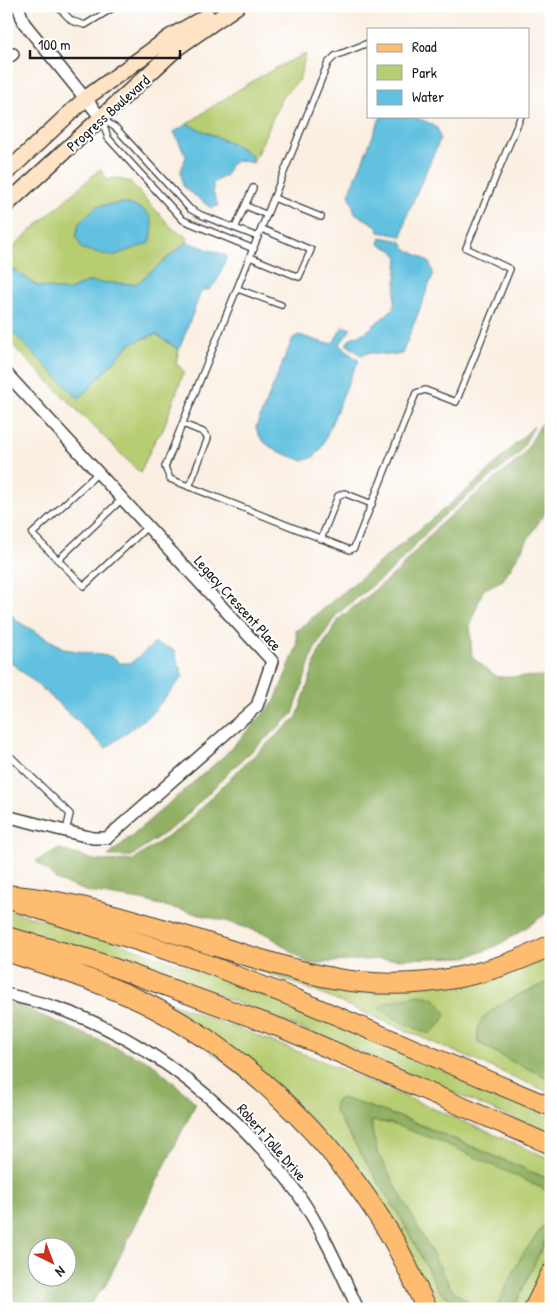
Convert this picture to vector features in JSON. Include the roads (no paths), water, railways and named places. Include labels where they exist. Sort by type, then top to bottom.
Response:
[{"type":"highway","points":[[6,895],[36,898],[88,908],[308,973],[359,982],[397,984],[468,976],[500,967],[551,945]]},
{"type":"highway","points":[[6,950],[78,975],[141,1002],[196,1031],[256,1075],[300,1117],[350,1175],[388,1232],[427,1309]]},
{"type":"highway","points":[[534,1309],[551,1274]]},
{"type":"main road","name":"Progress Boulevard","points":[[6,173],[86,98],[170,37],[203,17],[232,6]]},
{"type":"main road","name":"Progress Boulevard","points":[[6,205],[102,119],[178,47],[237,6]]},
{"type":"main road","points":[[6,900],[202,962],[297,999],[551,1108]]},
{"type":"main road","points":[[6,936],[90,959],[283,1029],[551,1145]]},
{"type":"street","points":[[18,6],[24,23],[102,119]]},
{"type":"street","name":"Legacy Crescent Place","points":[[6,373],[272,661],[257,706],[107,838],[93,838],[6,816]]},
{"type":"street","name":"Robert Tolle Drive","points":[[6,994],[55,1007],[119,1035],[195,1084],[239,1124],[298,1194],[335,1260],[358,1309]]},
{"type":"lane","points":[[57,6],[72,21],[85,25],[116,6]]},
{"type":"lane","points":[[367,44],[335,56],[328,63],[165,467],[170,479],[350,550],[354,548],[416,393],[425,390],[456,402],[510,269],[466,248],[520,118]]},
{"type":"lane","points":[[102,119],[116,128],[190,209],[258,237]]},
{"type":"lane","points":[[102,119],[108,138],[183,220],[254,249]]},
{"type":"lane","points":[[236,228],[253,188]]},
{"type":"lane","points":[[274,198],[321,217]]},
{"type":"lane","points":[[246,206],[267,215]]},
{"type":"lane","points":[[250,257],[300,277],[311,250],[262,229]]},
{"type":"lane","points":[[238,289],[281,305]]},
{"type":"lane","points":[[183,424],[203,432],[208,438],[189,487]]},
{"type":"lane","points":[[98,472],[32,534],[84,586],[148,526]]},
{"type":"lane","points":[[321,539],[338,496],[344,494],[372,504]]},
{"type":"lane","points":[[58,560],[122,499]]},
{"type":"lane","points":[[6,752],[70,814],[66,832]]},
{"type":"water","points":[[380,118],[414,118],[432,124],[438,129],[440,139],[407,215],[402,236],[379,232],[377,226],[355,213],[349,194]]},
{"type":"water","points":[[187,124],[233,144],[251,155],[253,163],[238,160],[230,165],[226,175],[213,183],[213,192],[218,206],[211,208],[183,186],[181,171],[186,156],[174,132]]},
{"type":"water","points":[[123,203],[139,208],[149,215],[152,226],[150,243],[112,256],[82,249],[76,236],[79,223],[97,206]]},
{"type":"water","points":[[381,237],[401,241],[409,251],[428,262],[433,275],[402,354],[366,353],[361,355],[346,344],[351,338],[366,332],[394,308],[398,257],[392,250],[379,244]]},
{"type":"water","points":[[187,242],[227,256],[217,281],[209,290],[204,290],[200,294],[179,350],[156,334],[130,344],[79,399],[6,326],[6,269],[15,270],[37,286],[67,291],[88,282],[136,284]]},
{"type":"water","points":[[343,326],[351,329],[339,345],[359,361],[353,371],[321,449],[314,457],[303,461],[282,453],[263,440],[256,427],[293,338],[299,335],[324,343],[333,343]]},
{"type":"water","points":[[6,608],[17,621],[65,649],[113,657],[120,663],[131,663],[155,643],[174,650],[183,677],[152,713],[106,748],[46,692],[12,663],[6,661]]}]
